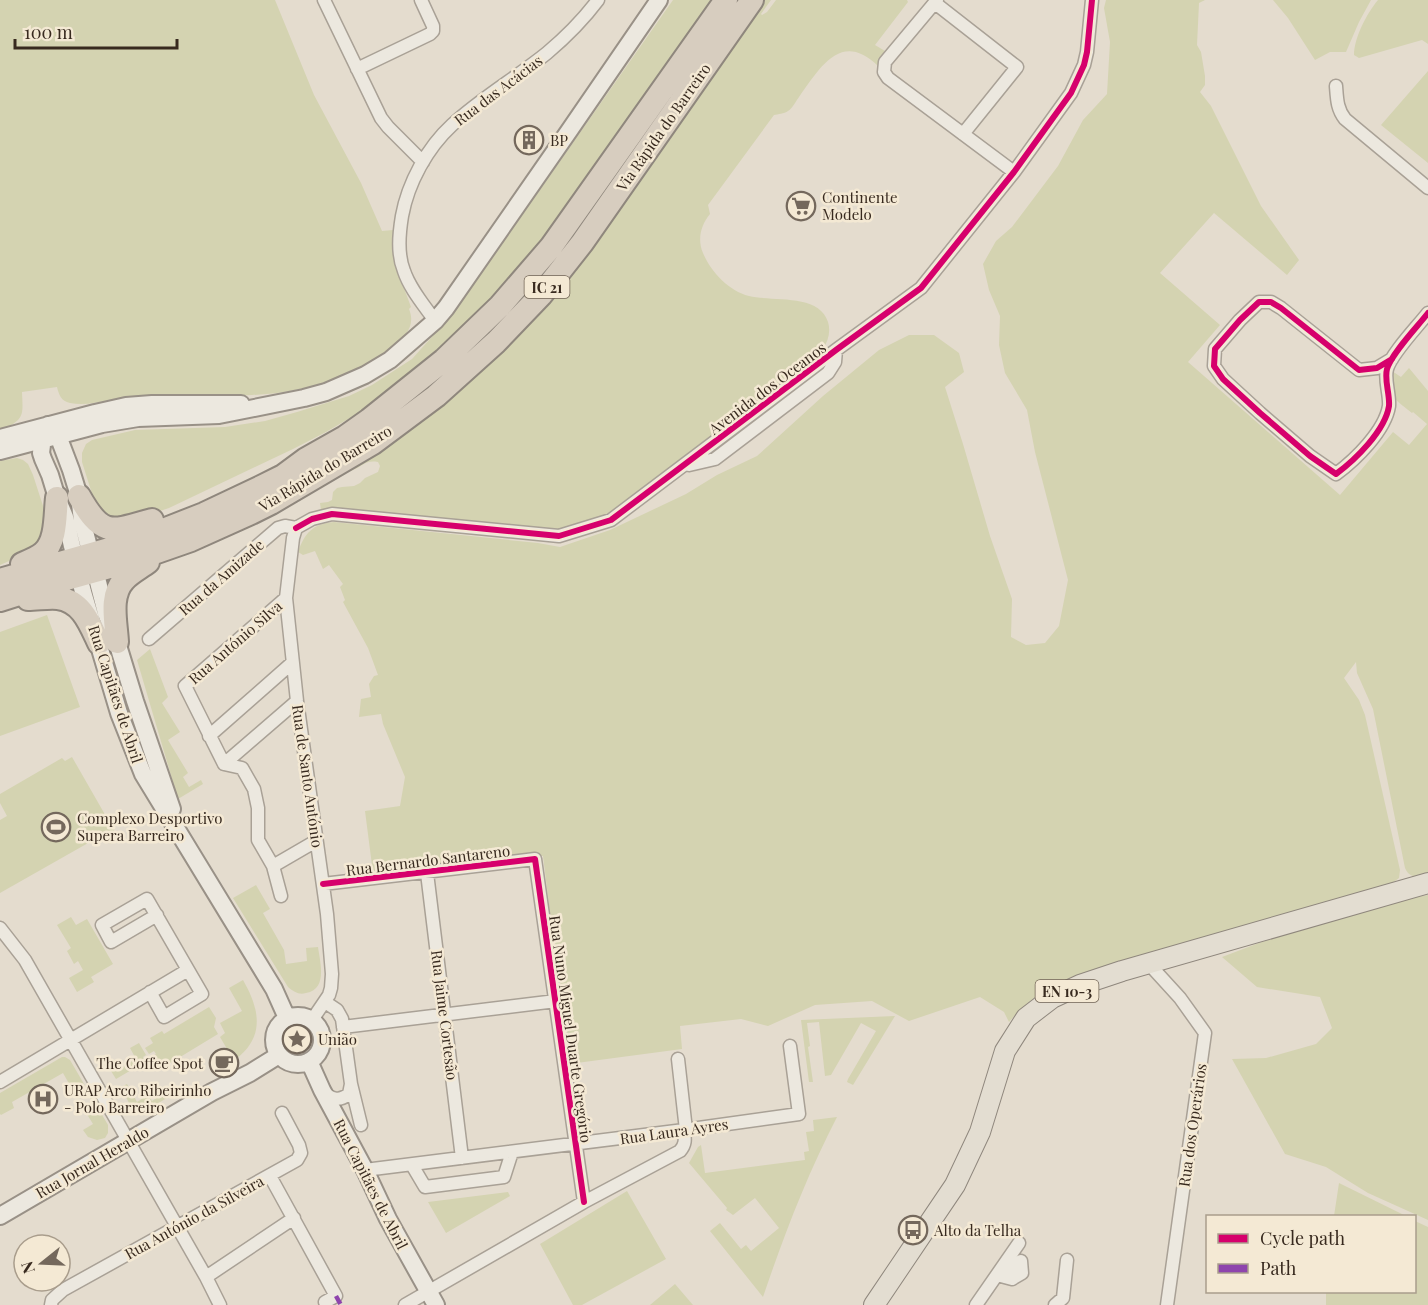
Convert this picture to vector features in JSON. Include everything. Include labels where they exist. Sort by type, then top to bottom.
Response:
[{"type":"highway","name":"Via Rápida do Barreiro","points":[[0,601],[204,514],[283,476],[369,420],[444,360],[500,306],[551,247],[726,0]]},
{"type":"highway","name":"Via Rápida do Barreiro","points":[[0,579],[85,565],[128,562],[209,532],[271,503],[373,443],[436,396],[496,342],[541,294],[582,243],[752,0]]},
{"type":"highway","points":[[0,579],[47,549],[68,497],[97,522],[117,529],[219,497],[306,459]]},
{"type":"highway","points":[[108,643],[115,598],[119,587],[129,575],[172,547]]},
{"type":"highway","points":[[0,601],[50,597],[70,601],[108,643]]},
{"type":"main road","points":[[1,446],[49,433],[138,418],[219,415],[304,398],[341,386],[390,360],[435,321],[446,308],[659,0]]},
{"type":"main road","points":[[68,497],[50,475],[41,453],[49,433],[110,409],[139,405],[232,403],[266,405]]},
{"type":"main road","points":[[68,497],[72,452],[77,439],[88,430],[102,424]]},
{"type":"main road","points":[[49,433],[64,450],[71,470]]},
{"type":"main road","points":[[1,446],[28,453],[45,465]]},
{"type":"main road","name":"Rua Capitães de Abril","points":[[68,497],[82,520],[85,565],[108,643],[119,713],[129,742],[143,774],[274,990],[287,1018]]},
{"type":"main road","name":"EN 10-3","points":[[874,1305],[955,1185],[980,1132],[1005,1051],[1026,1018],[1052,998],[1080,985],[1428,883]]},
{"type":"main road","points":[[300,1015],[312,1020],[317,1025],[322,1038],[315,1057],[303,1063],[290,1062],[279,1055],[274,1043],[278,1026],[287,1018],[300,1015]]},
{"type":"main road","name":"Rua Jornal Heraldo","points":[[0,1216],[279,1055]]},
{"type":"main road","name":"Rua Capitães de Abril","points":[[309,1061],[388,1218],[432,1298]]},
{"type":"street","points":[[324,0],[381,118],[423,162]]},
{"type":"street","points":[[357,69],[433,31],[433,26],[421,0]]},
{"type":"street","name":"Rua das Acácias","points":[[435,321],[403,270],[400,251],[400,229],[404,208],[423,162],[452,125],[555,46],[598,0]]},
{"type":"street","name":"Avenida dos Oceanos","points":[[296,528],[312,519],[332,514],[560,536],[611,520],[684,466],[715,459],[828,373],[835,362],[836,350],[921,288],[1014,172],[1071,93],[1084,65],[1087,52],[1092,0]]},
{"type":"street","points":[[963,134],[1017,67],[936,2],[885,62],[884,72],[888,78],[963,134],[1014,172]]},
{"type":"street","points":[[1336,86],[1340,113],[1345,119],[1428,188]]},
{"type":"street","points":[[1392,359],[1377,368],[1359,370],[1281,308],[1271,303],[1259,302],[1215,349],[1214,366],[1223,379],[1260,413],[1310,456],[1336,474],[1374,437],[1386,417],[1389,404],[1386,371],[1392,359],[1428,313]]},
{"type":"street","name":"Rua da Amizade","points":[[149,639],[278,528],[285,526],[296,528]]},
{"type":"street","name":"Rua de Santo António","points":[[296,528],[286,598],[292,663],[323,884],[332,974],[331,988],[325,1002],[312,1020]]},
{"type":"street","name":"Rua António Silva","points":[[209,736],[185,686],[286,598]]},
{"type":"street","points":[[281,897],[273,866],[258,840],[258,808],[254,789],[242,768],[224,764],[209,736],[292,663]]},
{"type":"street","points":[[224,764],[297,701]]},
{"type":"street","points":[[273,866],[316,841]]},
{"type":"street","name":"Rua Bernardo Santareno","points":[[323,884],[535,859]]},
{"type":"street","name":"Rua Nuno Miguel Duarte Gregório","points":[[535,859],[584,1202]]},
{"type":"street","name":"Rua Jaime Cortesão","points":[[427,873],[462,1158]]},
{"type":"street","points":[[150,992],[164,1017],[202,994],[157,915]]},
{"type":"street","points":[[0,928],[25,960],[220,1305]]},
{"type":"street","name":"Rua dos Operários","points":[[1149,964],[1180,998],[1205,1033],[1167,1305]]},
{"type":"street","points":[[0,1083],[188,970]]},
{"type":"street","points":[[343,1027],[556,1001]]},
{"type":"street","points":[[325,1002],[339,1014],[343,1027],[351,1084],[361,1125]]},
{"type":"street","name":"Rua Laura Ayres","points":[[365,1170],[799,1114],[790,1046]]},
{"type":"street","points":[[405,1305],[432,1298],[584,1202],[680,1151],[684,1146],[685,1130],[678,1059]]},
{"type":"street","points":[[322,1090],[334,1099],[341,1099],[349,1094],[351,1084]]},
{"type":"street","name":"Rua António da Silveira","points":[[51,1305],[52,1300],[63,1290],[297,1160],[301,1153],[299,1145],[282,1113]]},
{"type":"street","points":[[412,1165],[426,1187],[504,1177],[513,1152]]},
{"type":"street","points":[[270,1176],[336,1296],[325,1302]]},
{"type":"street","points":[[206,1277],[294,1218]]},
{"type":"street","points":[[976,1305],[1019,1243]]},
{"type":"street","points":[[1055,1305],[1063,1298],[1067,1260]]},
{"type":"green space","points":[[0,0],[275,0],[314,95],[361,183],[382,231],[393,230],[396,261],[411,307],[409,309],[410,326],[405,335],[378,358],[344,375],[308,387],[271,394],[152,395],[80,404],[64,401],[57,387],[22,392],[21,416],[0,431]]},
{"type":"green space","points":[[673,0],[713,0],[532,255],[469,324],[384,398],[326,432],[169,508],[133,520],[115,521],[103,514],[94,500],[82,462],[82,453],[86,444],[92,440],[135,430],[225,427],[265,421],[349,396],[372,385],[412,359],[456,310]]},
{"type":"green space","points":[[761,0],[771,0],[762,15],[776,0],[907,0],[908,2],[875,45],[885,51],[878,66],[865,56],[853,52],[842,52],[823,65],[789,110],[774,115],[708,205],[710,214],[701,232],[700,243],[706,260],[716,274],[734,290],[759,298],[794,300],[815,307],[823,313],[829,329],[828,340],[823,349],[624,504],[582,524],[555,530],[321,510],[320,503],[332,500],[333,492],[337,488],[354,486],[378,472],[380,466],[378,462],[368,462],[345,473],[374,453],[621,203],[625,204],[625,196],[718,64],[721,65],[729,55],[726,51]]},
{"type":"green space","points":[[1106,0],[1205,0],[1199,3],[1197,45],[1201,52],[1205,76],[1205,85],[1200,92],[1211,106],[1261,206],[1299,260],[1287,275],[1214,213],[1160,273],[1220,325],[1188,362],[1340,495],[1393,432],[1409,445],[1427,424],[1393,396],[1392,371],[1401,377],[1409,368],[1428,391],[1428,876],[1412,876],[1405,868],[1373,709],[1357,673],[1356,662],[1344,678],[1359,700],[1365,715],[1400,870],[1399,878],[1391,884],[1070,978],[1037,996],[1009,1022],[1004,1012],[980,997],[909,1021],[872,1001],[815,1005],[768,1026],[741,1019],[680,1026],[682,1049],[569,1064],[543,856],[529,855],[373,873],[365,811],[400,806],[405,777],[381,714],[359,717],[361,699],[371,697],[369,684],[374,676],[378,675],[368,648],[343,602],[345,600],[340,587],[343,584],[329,565],[323,569],[315,551],[303,555],[298,552],[303,540],[315,527],[334,522],[560,547],[610,530],[686,494],[717,475],[757,456],[823,396],[879,350],[909,335],[934,335],[959,353],[964,372],[945,387],[990,536],[1012,599],[1011,637],[1026,645],[1045,643],[1059,626],[1068,580],[1035,452],[1027,410],[1005,373],[999,345],[1000,316],[989,290],[983,264],[996,241],[1012,227],[1058,166],[1083,120],[1107,94],[1110,42],[1104,8]]},
{"type":"green space","points":[[1273,0],[1371,0],[1346,52],[1330,52],[1315,60],[1288,18]]},
{"type":"green space","points":[[1378,0],[1428,0],[1428,44],[1422,40],[1359,58],[1354,55],[1362,26]]},
{"type":"green space","points":[[1428,71],[1428,163],[1381,125]]},
{"type":"green space","points":[[17,458],[28,464],[47,521],[42,542],[25,554],[0,565],[0,461]]},
{"type":"green space","points":[[47,615],[80,707],[0,736],[0,632]]},
{"type":"green space","points":[[150,649],[168,697],[162,703],[180,732],[168,740],[188,773],[183,777],[189,787],[201,780],[203,784],[178,799],[137,660]]},
{"type":"green space","name":"Complexo Desportivo Supera Barreiro","points":[[72,757],[119,839],[110,844],[104,834],[0,893],[0,820],[7,816],[0,803],[0,794],[62,758],[65,761]]},
{"type":"green space","points":[[256,885],[270,909],[263,913],[284,950],[286,964],[307,961],[306,948],[318,947],[321,974],[320,981],[313,990],[303,994],[294,992],[288,987],[233,898]]},
{"type":"green space","points":[[1428,895],[1428,1220],[1368,1193],[1326,1167],[1285,1154],[1232,1059],[1266,1058],[1316,1044],[1332,1028],[1320,997],[1257,987],[1222,957],[1384,903]]},
{"type":"green space","points":[[71,917],[76,925],[87,919],[113,964],[91,977],[94,982],[77,992],[69,978],[83,970],[78,961],[74,964],[67,951],[71,948],[57,925]]},
{"type":"green space","points":[[243,980],[253,1001],[257,1021],[252,1041],[236,1059],[232,1052],[230,1054],[220,1037],[225,1033],[220,1023],[242,1011],[229,988]]},
{"type":"green space","points":[[209,1007],[216,1018],[214,1027],[218,1034],[167,1065],[165,1062],[156,1067],[150,1057],[156,1054],[154,1051],[149,1054],[145,1048],[153,1043],[150,1038],[162,1031],[164,1034]]},
{"type":"green space","points":[[895,1016],[853,1085],[847,1082],[848,1079],[876,1031],[861,1023],[831,1075],[825,1076],[819,1022],[807,1023],[813,1082],[809,1082],[801,1020]]},
{"type":"green space","points":[[139,1043],[146,1055],[143,1057],[145,1062],[116,1079],[106,1063],[113,1059],[119,1069],[136,1059],[130,1048]]},
{"type":"green space","points":[[62,1057],[70,1060],[108,1125],[105,1138],[97,1140],[88,1137],[83,1130],[93,1124],[85,1111],[94,1105],[81,1084],[72,1089],[63,1073],[12,1102],[14,1108],[0,1114],[0,1093]]},
{"type":"green space","points":[[127,1084],[137,1102],[148,1095],[152,1101],[172,1088],[174,1092],[177,1092],[140,1112],[133,1108],[121,1087]]},
{"type":"green space","points":[[837,1117],[797,1206],[763,1297],[710,1231],[720,1223],[741,1249],[746,1245],[751,1251],[779,1228],[755,1198],[733,1215],[726,1210],[727,1208],[689,1163],[701,1145],[705,1173],[805,1160],[804,1152],[809,1151],[806,1132],[814,1131],[813,1120]]},
{"type":"green space","points":[[1339,1183],[1404,1215],[1334,1215]]},
{"type":"green space","points":[[627,1191],[666,1259],[582,1305],[573,1305],[540,1244]]},
{"type":"green space","points":[[508,1192],[510,1196],[446,1233],[428,1202]]},
{"type":"green space","points":[[1416,1221],[1428,1227],[1428,1305],[1326,1305],[1326,1293],[1416,1293]]},
{"type":"green space","points":[[675,1284],[693,1305],[650,1305]]},
{"type":"marked path","points":[[336,1296],[341,1305]]},
{"type":"cycle path","points":[[296,528],[312,519],[332,514],[559,536],[611,520],[921,288],[1014,172],[1071,93],[1084,65],[1087,52],[1092,0]]},
{"type":"cycle path","points":[[1392,359],[1377,368],[1359,370],[1281,308],[1271,302],[1259,302],[1215,349],[1214,366],[1223,379],[1260,413],[1310,456],[1336,474],[1360,453],[1382,425],[1389,406],[1387,369],[1399,348],[1428,313]]},
{"type":"cycle path","points":[[323,884],[535,859],[584,1202]]},
{"type":"place","name":"BP","points":[[529,140]]},
{"type":"place","name":"Continente Modelo","points":[[801,206]]},
{"type":"place","name":"Complexo Desportivo Supera Barreiro","points":[[56,827]]},
{"type":"place","name":"União","points":[[297,1039]]},
{"type":"place","name":"The Coffee Spot","points":[[224,1063]]},
{"type":"place","name":"URAP Arco Ribeirinho - Polo Barreiro","points":[[43,1099]]},
{"type":"place","name":"Alto da Telha","points":[[913,1230]]}]
